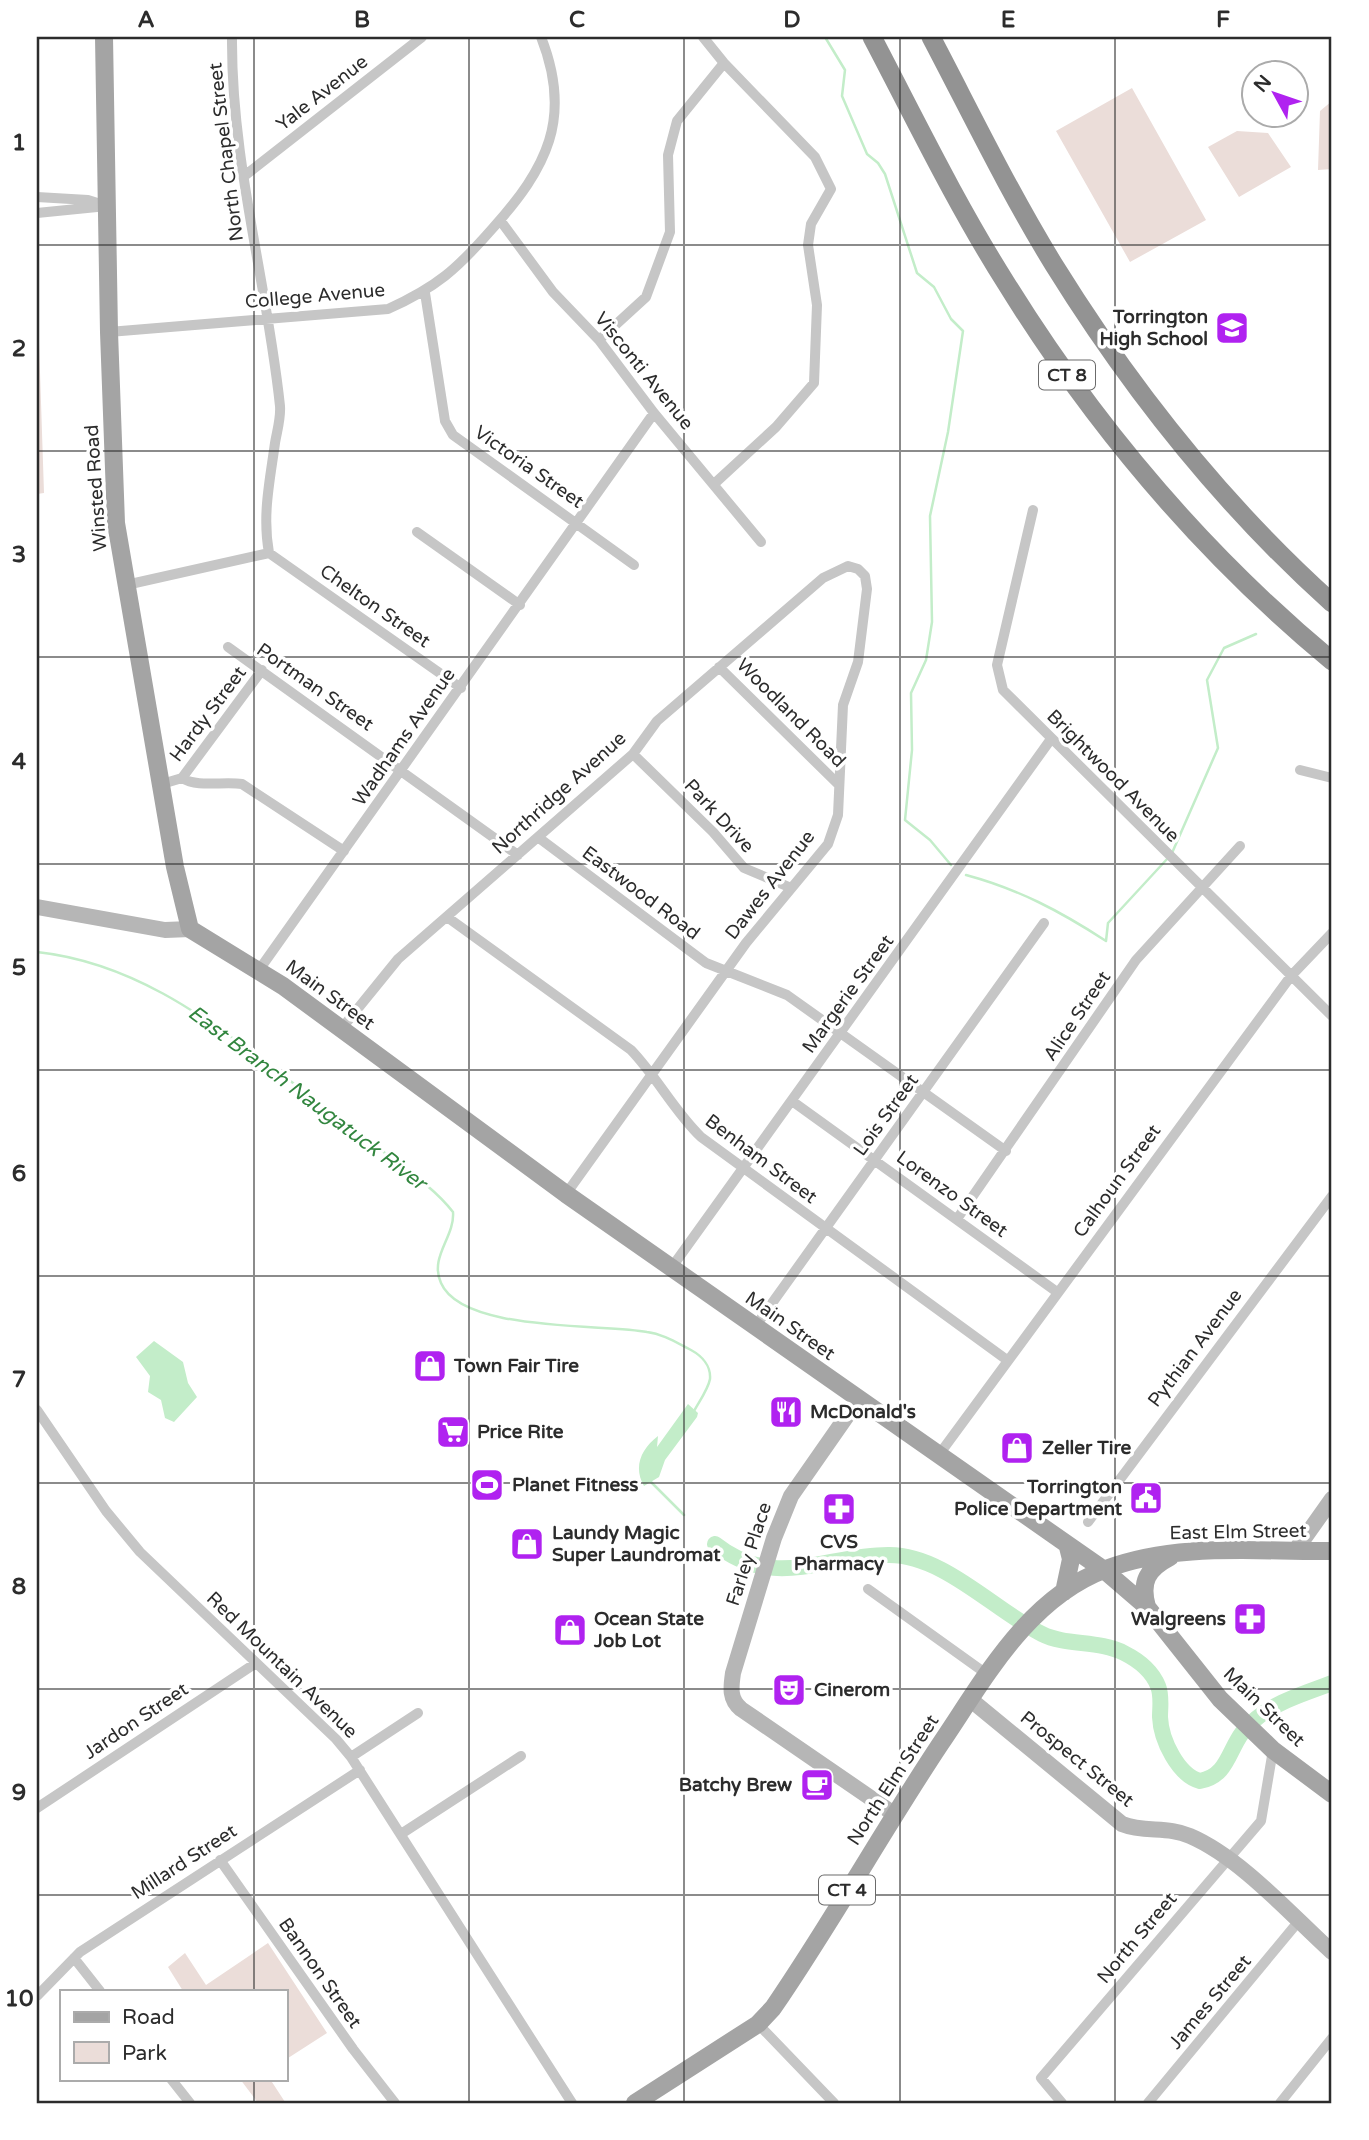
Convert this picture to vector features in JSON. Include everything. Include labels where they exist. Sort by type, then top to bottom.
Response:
[{"type":"highway","name":"CT 8","points":[[872,37],[1004,281],[1095,414],[1197,535],[1256,595],[1332,661]]},
{"type":"highway","name":"CT 8","points":[[931,37],[1053,264],[1112,353],[1224,495],[1292,567],[1332,603]]},
{"type":"main road","name":"Winsted Road","points":[[104,37],[108,332],[116,523],[184,913],[190,929]]},
{"type":"main road","points":[[37,907],[165,930],[190,929]]},
{"type":"main road","name":"Main Street","points":[[190,929],[258,970],[342,1028],[566,1194],[1104,1570],[1147,1607],[1220,1699],[1248,1727],[1273,1750],[1332,1794]]},
{"type":"main road","name":"Farley Place","points":[[858,1399],[790,1496],[769,1554],[733,1673],[732,1698],[745,1712],[894,1814]]},
{"type":"main road","points":[[1295,1552],[1332,1499]]},
{"type":"main road","points":[[1064,1592],[1071,1559],[1068,1547]]},
{"type":"main road","points":[[1147,1607],[1143,1591],[1147,1574],[1153,1566],[1181,1551]]},
{"type":"main road","name":"East Elm Street","points":[[1104,1570],[1181,1551],[1332,1551]]},
{"type":"main road","name":"North Elm Street","points":[[635,2103],[658,2097],[758,2024],[789,1985],[894,1814],[1017,1635],[1042,1609],[1064,1592],[1104,1570]]},
{"type":"main road","name":"Prospect Street","points":[[971,1700],[1122,1824],[1139,1830],[1177,1831],[1194,1837],[1227,1859],[1332,1952]]},
{"type":"street","name":"North Chapel Street","points":[[232,37],[231,79],[246,206],[269,318],[280,410],[264,524],[269,553]]},
{"type":"street","name":"Yale Avenue","points":[[243,177],[422,37]]},
{"type":"street","name":"College Avenue","points":[[108,332],[388,309],[425,293],[456,270],[500,220],[543,163],[552,134],[555,99],[551,63],[541,37]]},
{"type":"street","points":[[703,37],[724,63],[815,157],[831,188],[811,224],[808,245],[817,305],[814,383],[776,427],[714,484]]},
{"type":"street","points":[[599,340],[646,297],[670,232],[668,155],[677,121],[724,63]]},
{"type":"street","points":[[37,197],[88,200],[107,206]]},
{"type":"street","points":[[37,213],[107,206]]},
{"type":"street","name":"Visconti Avenue","points":[[500,220],[553,292],[599,340],[654,413],[761,542]]},
{"type":"street","name":"Victoria Street","points":[[425,293],[445,421],[453,435],[634,565]]},
{"type":"street","name":"Wadhams Avenue","points":[[258,970],[654,413]]},
{"type":"street","name":"Brightwood Avenue","points":[[1033,510],[997,665],[1003,691],[1332,1016]]},
{"type":"street","points":[[417,532],[520,605]]},
{"type":"street","points":[[126,585],[269,553]]},
{"type":"street","name":"Chelton Street","points":[[269,553],[461,688]]},
{"type":"street","name":"Northridge Avenue","points":[[342,1028],[398,960],[633,754],[657,720],[719,667],[839,568],[848,566],[858,569],[865,576],[867,589]]},
{"type":"street","name":"Dawes Avenue","points":[[566,1194],[789,887],[828,844],[838,815],[843,705],[858,662],[867,589]]},
{"type":"street","name":"Portman Street","points":[[228,647],[518,855]]},
{"type":"street","name":"Woodland Road","points":[[719,667],[838,784]]},
{"type":"street","name":"Hardy Street","points":[[182,778],[262,670]]},
{"type":"street","name":"Margerie Street","points":[[672,1267],[1051,739]]},
{"type":"street","name":"Park Drive","points":[[633,754],[705,824],[744,868],[789,887]]},
{"type":"street","points":[[1300,770],[1332,778]]},
{"type":"street","points":[[162,784],[182,778],[190,783],[227,781],[242,784],[344,851]]},
{"type":"street","name":"Eastwood Road","points":[[538,838],[706,963],[787,995],[1006,1151]]},
{"type":"street","name":"Alice Street","points":[[957,1219],[1136,960],[1240,846]]},
{"type":"street","name":"Benham Street","points":[[447,917],[631,1050],[653,1074],[683,1120],[743,1169],[1007,1360]]},
{"type":"street","name":"Lois Street","points":[[755,1327],[1044,923]]},
{"type":"street","name":"Calhoun Street","points":[[938,1456],[1291,976],[1332,933]]},
{"type":"street","name":"Lorenzo Street","points":[[792,1101],[1058,1292]]},
{"type":"street","name":"Pythian Avenue","points":[[1088,1522],[1332,1196]]},
{"type":"street","name":"Red Mountain Avenue","points":[[37,1410],[106,1511],[140,1552],[351,1757],[572,2103]]},
{"type":"street","points":[[868,1589],[988,1675]]},
{"type":"street","name":"Jardon Street","points":[[37,1808],[256,1663]]},
{"type":"street","points":[[351,1757],[418,1713]]},
{"type":"street","name":"North Street","points":[[1062,2103],[1041,2078],[1261,1821],[1273,1750]]},
{"type":"street","points":[[401,1835],[521,1756]]},
{"type":"street","name":"Millard Street","points":[[37,1996],[74,1958],[360,1770]]},
{"type":"street","name":"Bannon Street","points":[[220,1860],[352,2049],[395,2103]]},
{"type":"street","name":"James Street","points":[[1148,2103],[1298,1922]]},
{"type":"street","points":[[74,1958],[99,1990]]},
{"type":"street","points":[[758,2024],[834,2103]]},
{"type":"street","points":[[1280,2103],[1332,2038]]},
{"type":"street","points":[[172,2080],[190,2103]]},
{"type":"green space","points":[[1132,88],[1206,220],[1130,262],[1056,131]]},
{"type":"green space","points":[[1332,101],[1332,169],[1318,170],[1320,111]]},
{"type":"green space","points":[[1237,131],[1268,133],[1291,167],[1239,197],[1208,147]]},
{"type":"green space","points":[[37,281],[44,493],[37,494]]},
{"type":"green space","points":[[268,1943],[327,2033],[287,2059],[287,1990],[182,1990],[168,1967],[185,1953],[206,1985]]},
{"type":"green space","points":[[241,2080],[271,2080],[285,2102],[258,2103]]},
{"type":"shaded area","points":[[154,1341],[183,1362],[188,1383],[197,1397],[174,1422],[165,1418],[161,1400],[148,1392],[150,1376],[136,1357]]},
{"type":"shaded area","points":[[688,1404],[698,1413],[697,1417],[665,1460],[659,1477],[644,1486],[639,1472],[643,1453],[658,1436],[657,1447]]},
{"type":"waterway","points":[[825,37],[845,70],[842,96],[867,154],[878,163],[885,174],[917,273],[934,287],[951,319],[963,331],[948,432],[930,516],[932,622],[926,660],[911,693],[912,750],[905,820],[930,840],[951,865]]},
{"type":"waterway","points":[[1172,853],[1218,748],[1207,680],[1224,648],[1256,634]]},
{"type":"waterway","points":[[966,875],[1038,902],[1106,941],[1108,923],[1168,858]]},
{"type":"waterway","name":"East Branch Naugatuck River","points":[[37,952],[103,967],[163,993],[219,1028],[425,1184],[453,1212],[453,1221],[438,1264],[438,1274],[441,1283],[454,1299],[476,1310],[503,1318],[653,1333],[695,1352],[707,1366],[710,1379],[693,1413]]},
{"type":"waterway","name":"East Branch Naugatuck River","points":[[650,1481],[684,1515]]},
{"type":"waterway","name":"East Branch Naugatuck River","points":[[715,1544],[737,1558],[758,1566],[779,1568],[865,1556],[908,1557],[949,1573],[1042,1634],[1061,1640],[1104,1646],[1124,1653],[1144,1666],[1158,1686],[1161,1726],[1167,1746],[1185,1772],[1200,1781],[1221,1769],[1242,1733],[1261,1715],[1283,1702],[1332,1683]]},
{"type":"place","name":"Torrington High School","points":[[1232,328]]},
{"type":"place","name":"Town Fair Tire","points":[[430,1366]]},
{"type":"place","name":"McDonald's","points":[[786,1412]]},
{"type":"place","name":"Price Rite","points":[[453,1432]]},
{"type":"place","name":"Zeller Tire","points":[[1017,1448]]},
{"type":"place","name":"Planet Fitness","points":[[487,1485]]},
{"type":"place","name":"Torrington Police Department","points":[[1146,1498]]},
{"type":"place","name":"CVS Pharmacy","points":[[839,1509]]},
{"type":"place","name":"Laundy Magic Super Laundromat","points":[[527,1544]]},
{"type":"place","name":"Walgreens","points":[[1250,1619]]},
{"type":"place","name":"Ocean State Job Lot","points":[[570,1630]]},
{"type":"place","name":"Cinerom","points":[[789,1690]]},
{"type":"place","name":"Batchy Brew","points":[[817,1785]]}]
